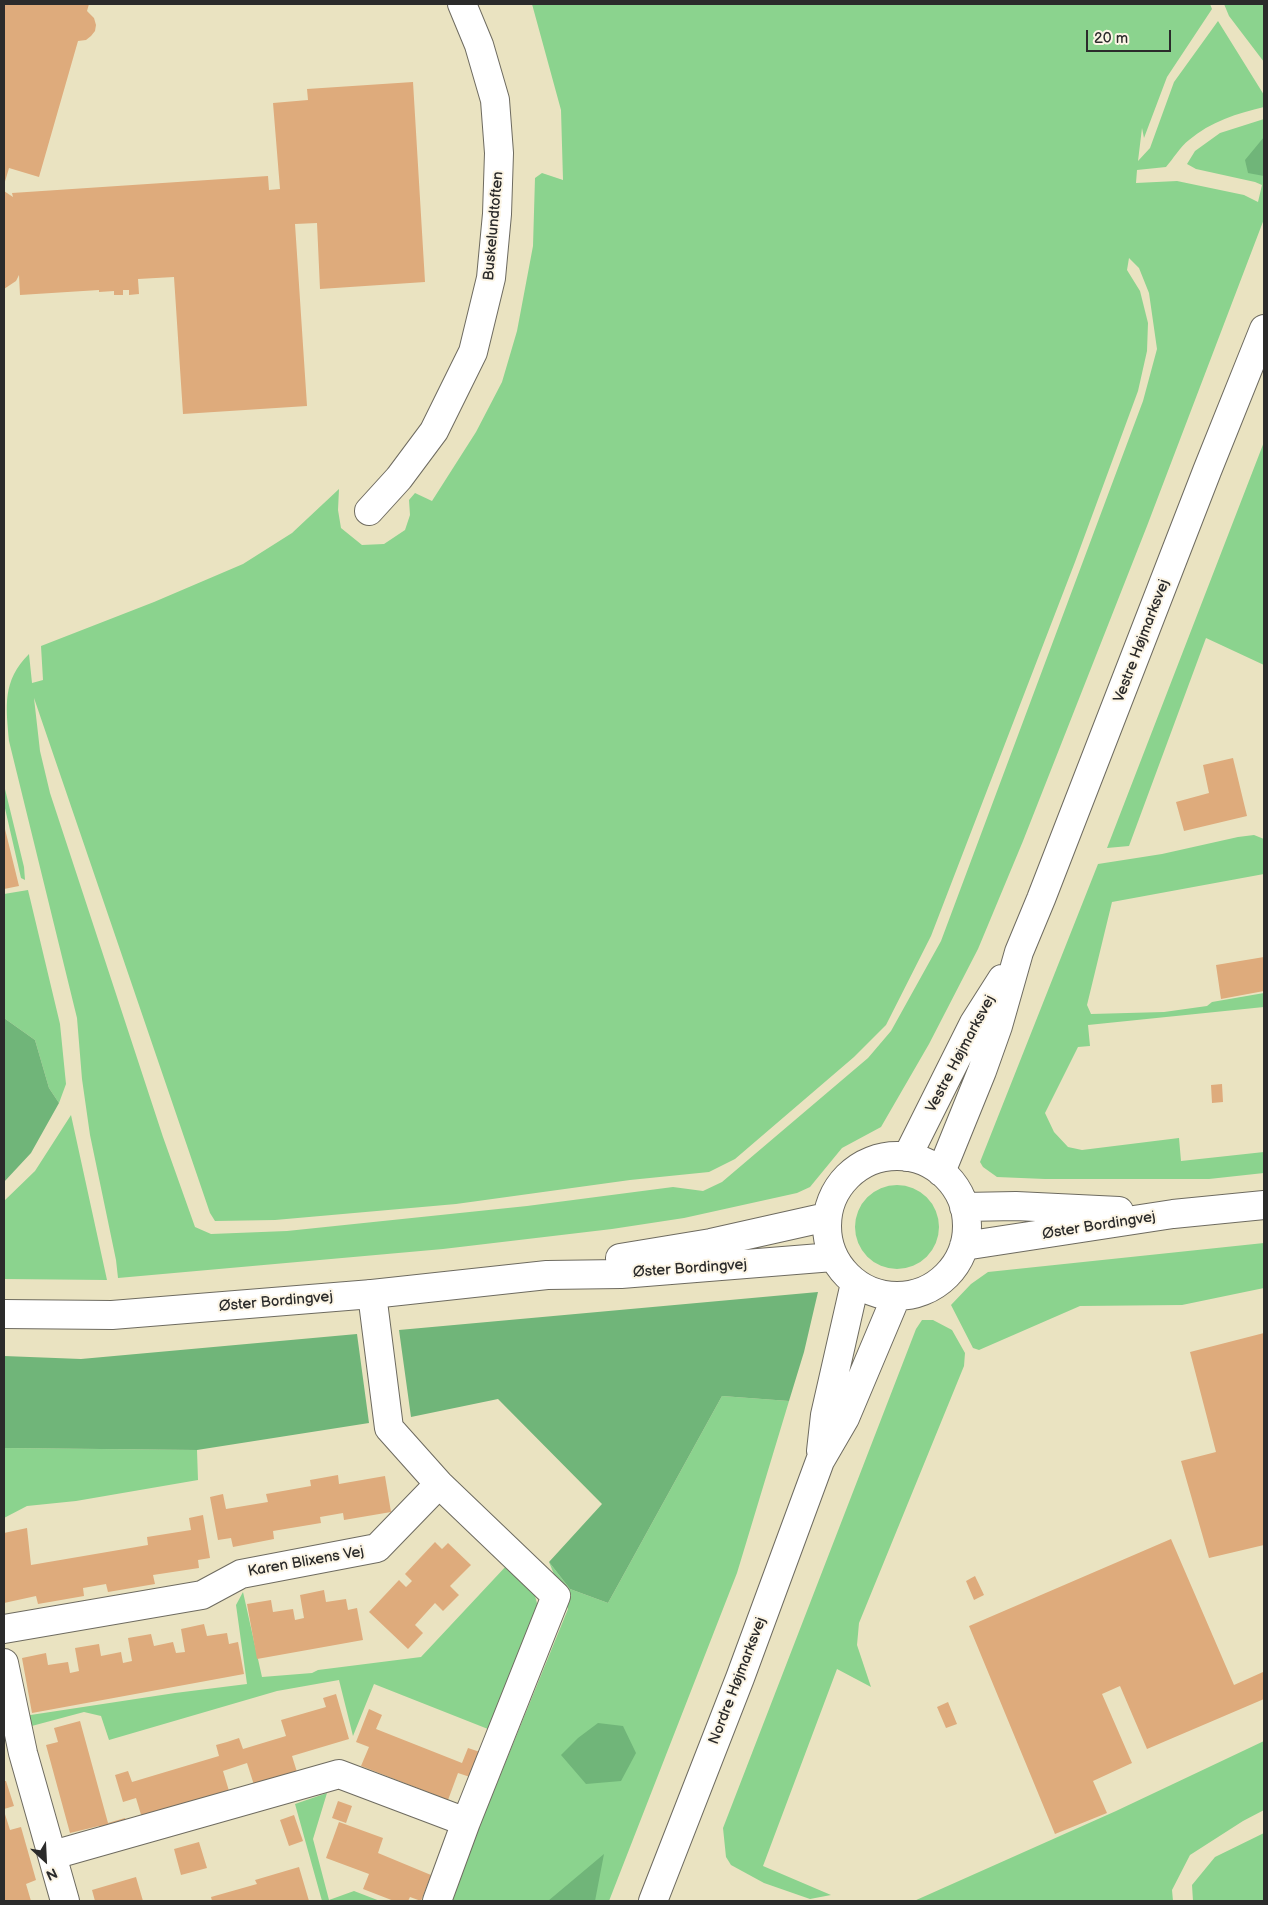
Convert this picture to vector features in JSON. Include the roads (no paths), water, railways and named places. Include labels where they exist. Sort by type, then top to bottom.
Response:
[{"type":"street","name":"Buskelundtoften","points":[[370,511],[399,478],[434,431],[473,352],[491,278],[497,214],[499,162],[495,100],[479,45],[462,4]]},
{"type":"street","name":"Vestre Højmarksvej","points":[[940,1172],[982,1071],[998,1026],[1019,952],[1042,899],[1207,470],[1264,329]]},
{"type":"street","name":"Vestre Højmarksvej","points":[[907,1157],[974,1023],[1019,952]]},
{"type":"street","points":[[907,1157],[925,1162],[940,1172],[952,1182],[964,1207],[967,1220],[964,1246],[958,1261],[949,1274],[936,1285],[920,1293],[896,1297],[874,1293],[855,1283],[842,1272],[833,1258],[827,1238],[827,1218],[834,1194],[849,1174],[864,1164],[880,1158],[907,1157]]},
{"type":"street","name":"Øster Bordingvej","points":[[964,1246],[1173,1214],[1264,1205]]},
{"type":"street","name":"Øster Bordingvej","points":[[964,1207],[1016,1206],[1173,1214]]},
{"type":"street","name":"Øster Bordingvej","points":[[4,1314],[112,1315],[372,1294],[547,1274],[618,1259],[711,1243],[827,1218]]},
{"type":"street","name":"Øster Bordingvej","points":[[547,1274],[621,1274],[833,1258]]},
{"type":"street","name":"Nordre Højmarksvej","points":[[820,1461],[825,1415],[855,1283]]},
{"type":"street","points":[[372,1294],[389,1428],[439,1484],[556,1596],[466,1822],[437,1901]]},
{"type":"street","name":"Nordre Højmarksvej","points":[[653,1901],[740,1678],[820,1461],[844,1418],[896,1297]]},
{"type":"street","name":"Karen Blixens Vej","points":[[4,1629],[202,1595],[241,1574],[377,1548],[439,1484]]},
{"type":"street","points":[[4,1663],[22,1753],[65,1901]]},
{"type":"street","points":[[53,1856],[339,1774],[466,1822]]}]
